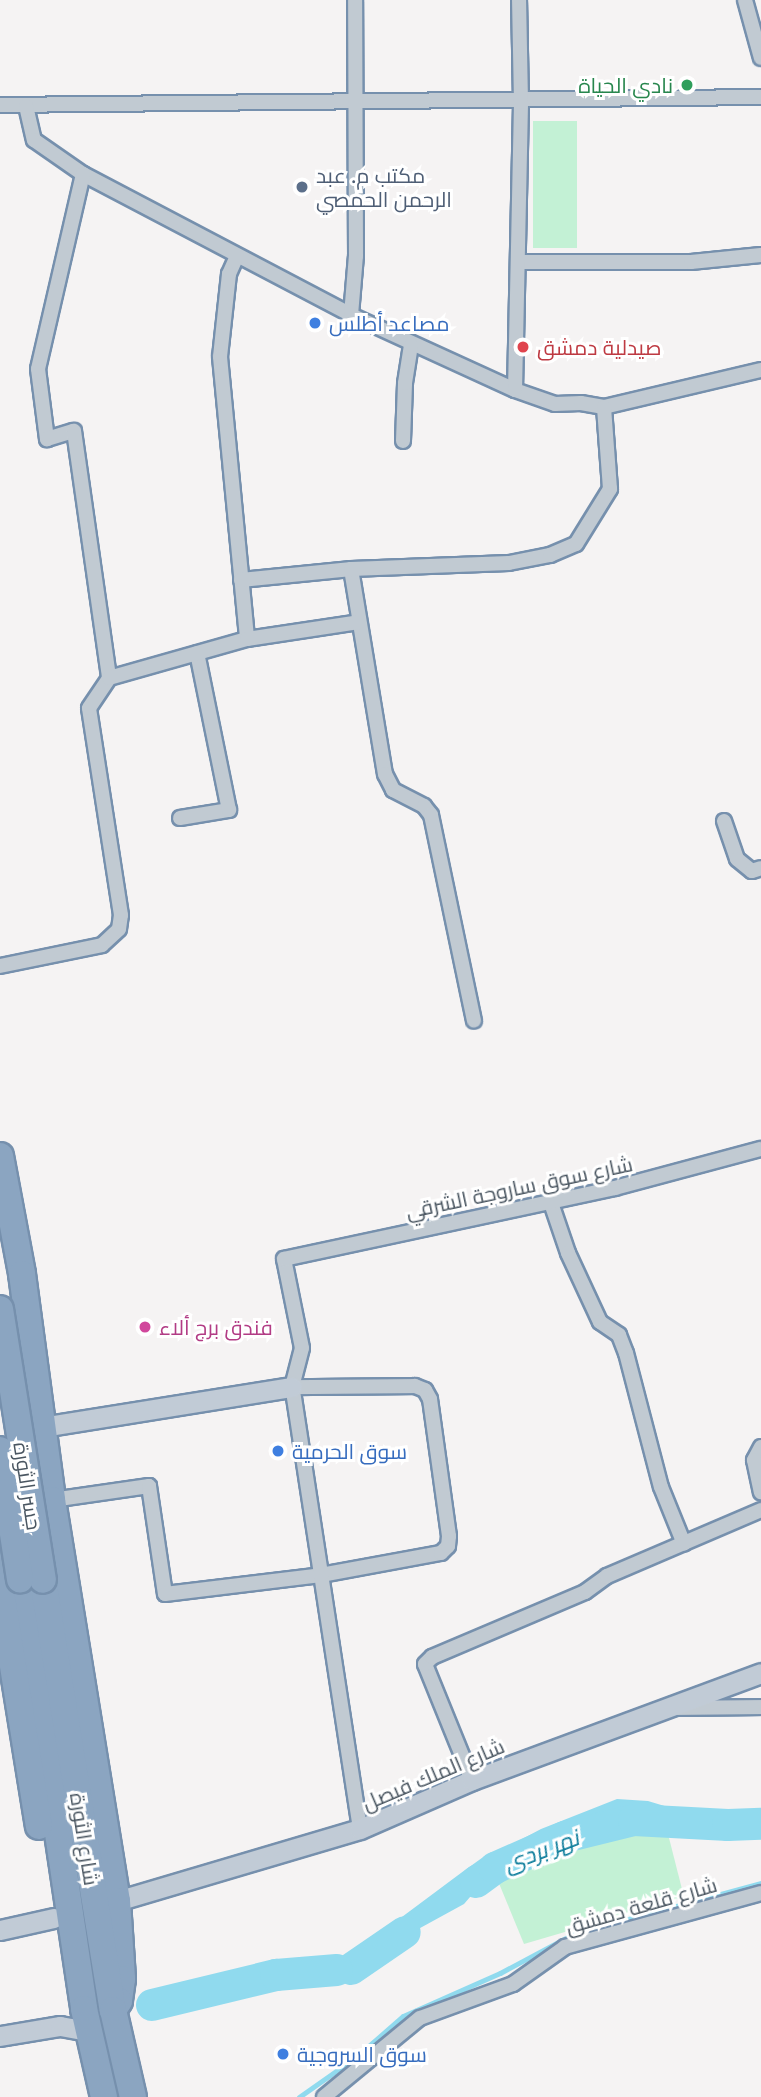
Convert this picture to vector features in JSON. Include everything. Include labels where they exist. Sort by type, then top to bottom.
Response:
[{"type":"highway","points":[[0,1156],[19,1253],[52,1500],[25,1576],[54,1918],[65,1977],[87,2020]]},
{"type":"highway","points":[[0,1273],[19,1253]]},
{"type":"highway","name":"جسر الثورة","points":[[0,1310],[25,1576]]},
{"type":"highway","points":[[0,1333],[31,1338]]},
{"type":"highway","points":[[0,1482],[34,1447],[42,1427]]},
{"type":"highway","name":"جسر الثورة","points":[[0,1450],[25,1576]]},
{"type":"highway","points":[[25,1576],[117,1901],[122,1979],[119,2001],[113,2010]]},
{"type":"highway","name":"شارع الثورة","points":[[25,1576],[133,2097]]},
{"type":"highway","name":"شارع الثورة","points":[[25,1576],[87,2020],[104,2097]]},
{"type":"street","points":[[351,316],[356,256],[355,0]]},
{"type":"street","points":[[515,390],[521,102],[519,0]]},
{"type":"street","points":[[746,0],[761,58]]},
{"type":"street","points":[[0,105],[354,100],[521,102],[761,97]]},
{"type":"street","points":[[26,106],[34,140],[83,174],[351,316],[515,390],[555,404],[581,403],[604,407],[761,370]]},
{"type":"street","points":[[83,174],[37,369],[47,439],[74,431],[109,678]]},
{"type":"street","points":[[518,262],[691,262],[761,255]]},
{"type":"street","points":[[237,256],[229,274],[220,357],[247,639]]},
{"type":"street","points":[[403,441],[405,383],[411,345]]},
{"type":"street","points":[[241,580],[351,569],[509,562],[550,555],[576,544],[610,489],[604,407]]},
{"type":"street","points":[[351,569],[385,774],[393,790],[424,806],[431,815],[474,1021]]},
{"type":"street","points":[[0,966],[102,944],[119,929],[121,915],[89,708],[109,678],[247,639],[359,622]]},
{"type":"street","points":[[180,818],[229,810],[197,653]]},
{"type":"street","points":[[724,821],[737,859],[752,871],[761,868]]},
{"type":"street","name":"شارع سوق ساروجة الشرقي","points":[[292,1387],[302,1348],[284,1259],[550,1199],[615,1188],[761,1149]]},
{"type":"street","points":[[550,1199],[568,1254],[600,1322],[619,1335],[626,1353],[661,1486],[684,1544]]},
{"type":"street","points":[[42,1427],[292,1387],[415,1386],[425,1390],[430,1399],[448,1546],[441,1553],[321,1575],[165,1594],[149,1486],[52,1500]]},
{"type":"street","points":[[292,1387],[360,1829]]},
{"type":"street","points":[[761,1447],[754,1461],[761,1492]]},
{"type":"street","points":[[472,1780],[425,1664],[432,1657],[585,1592],[607,1576],[761,1510]]},
{"type":"street","name":"شارع الملك فيصل","points":[[117,1901],[360,1829],[472,1780],[761,1673]]},
{"type":"street","points":[[665,1708],[761,1707]]},
{"type":"street","name":"شارع قلعة دمشق","points":[[324,2097],[420,2018],[513,1984],[565,1947],[761,1894]]},
{"type":"street","points":[[0,1930],[54,1918]]},
{"type":"street","points":[[0,2036],[87,2020]]},
{"type":"green space","points":[[533,121],[577,121],[577,248],[533,248]]},
{"type":"green space","points":[[632,1828],[668,1834],[684,1897],[524,1944],[498,1881],[532,1859]]},
{"type":"water","points":[[617,1799],[648,1801],[691,1814],[720,1817],[761,1816],[761,1828],[728,1825],[683,1830],[663,1822],[634,1820],[565,1837],[495,1868],[464,1904],[369,1956],[367,1943],[469,1867],[541,1829]]},
{"type":"waterway","name":"نهر بردى","points":[[476,1882],[495,1868],[565,1837],[634,1820],[761,1824]]},
{"type":"waterway","points":[[299,2097],[356,2057],[403,2016],[500,1973],[573,1934],[761,1883]]},
{"type":"waterway","name":"نهر بردى","points":[[351,1969],[405,1932]]},
{"type":"waterway","name":"نهر بردى","points":[[152,2005],[276,1975],[337,1970]]},
{"type":"place","name":"نادي الحياة","points":[[687,85]]},
{"type":"place","name":"مكتب م. عبد الرحمن الحمصي","points":[[302,187]]},
{"type":"place","name":"مصاعد أطلس","points":[[315,323]]},
{"type":"place","name":"صيدلية دمشق","points":[[523,347]]},
{"type":"place","name":"فندق برج ألاء","points":[[145,1327]]},
{"type":"place","name":"سوق الحرمية","points":[[278,1451]]},
{"type":"place","name":"سوق السروجية","points":[[283,2054]]}]
